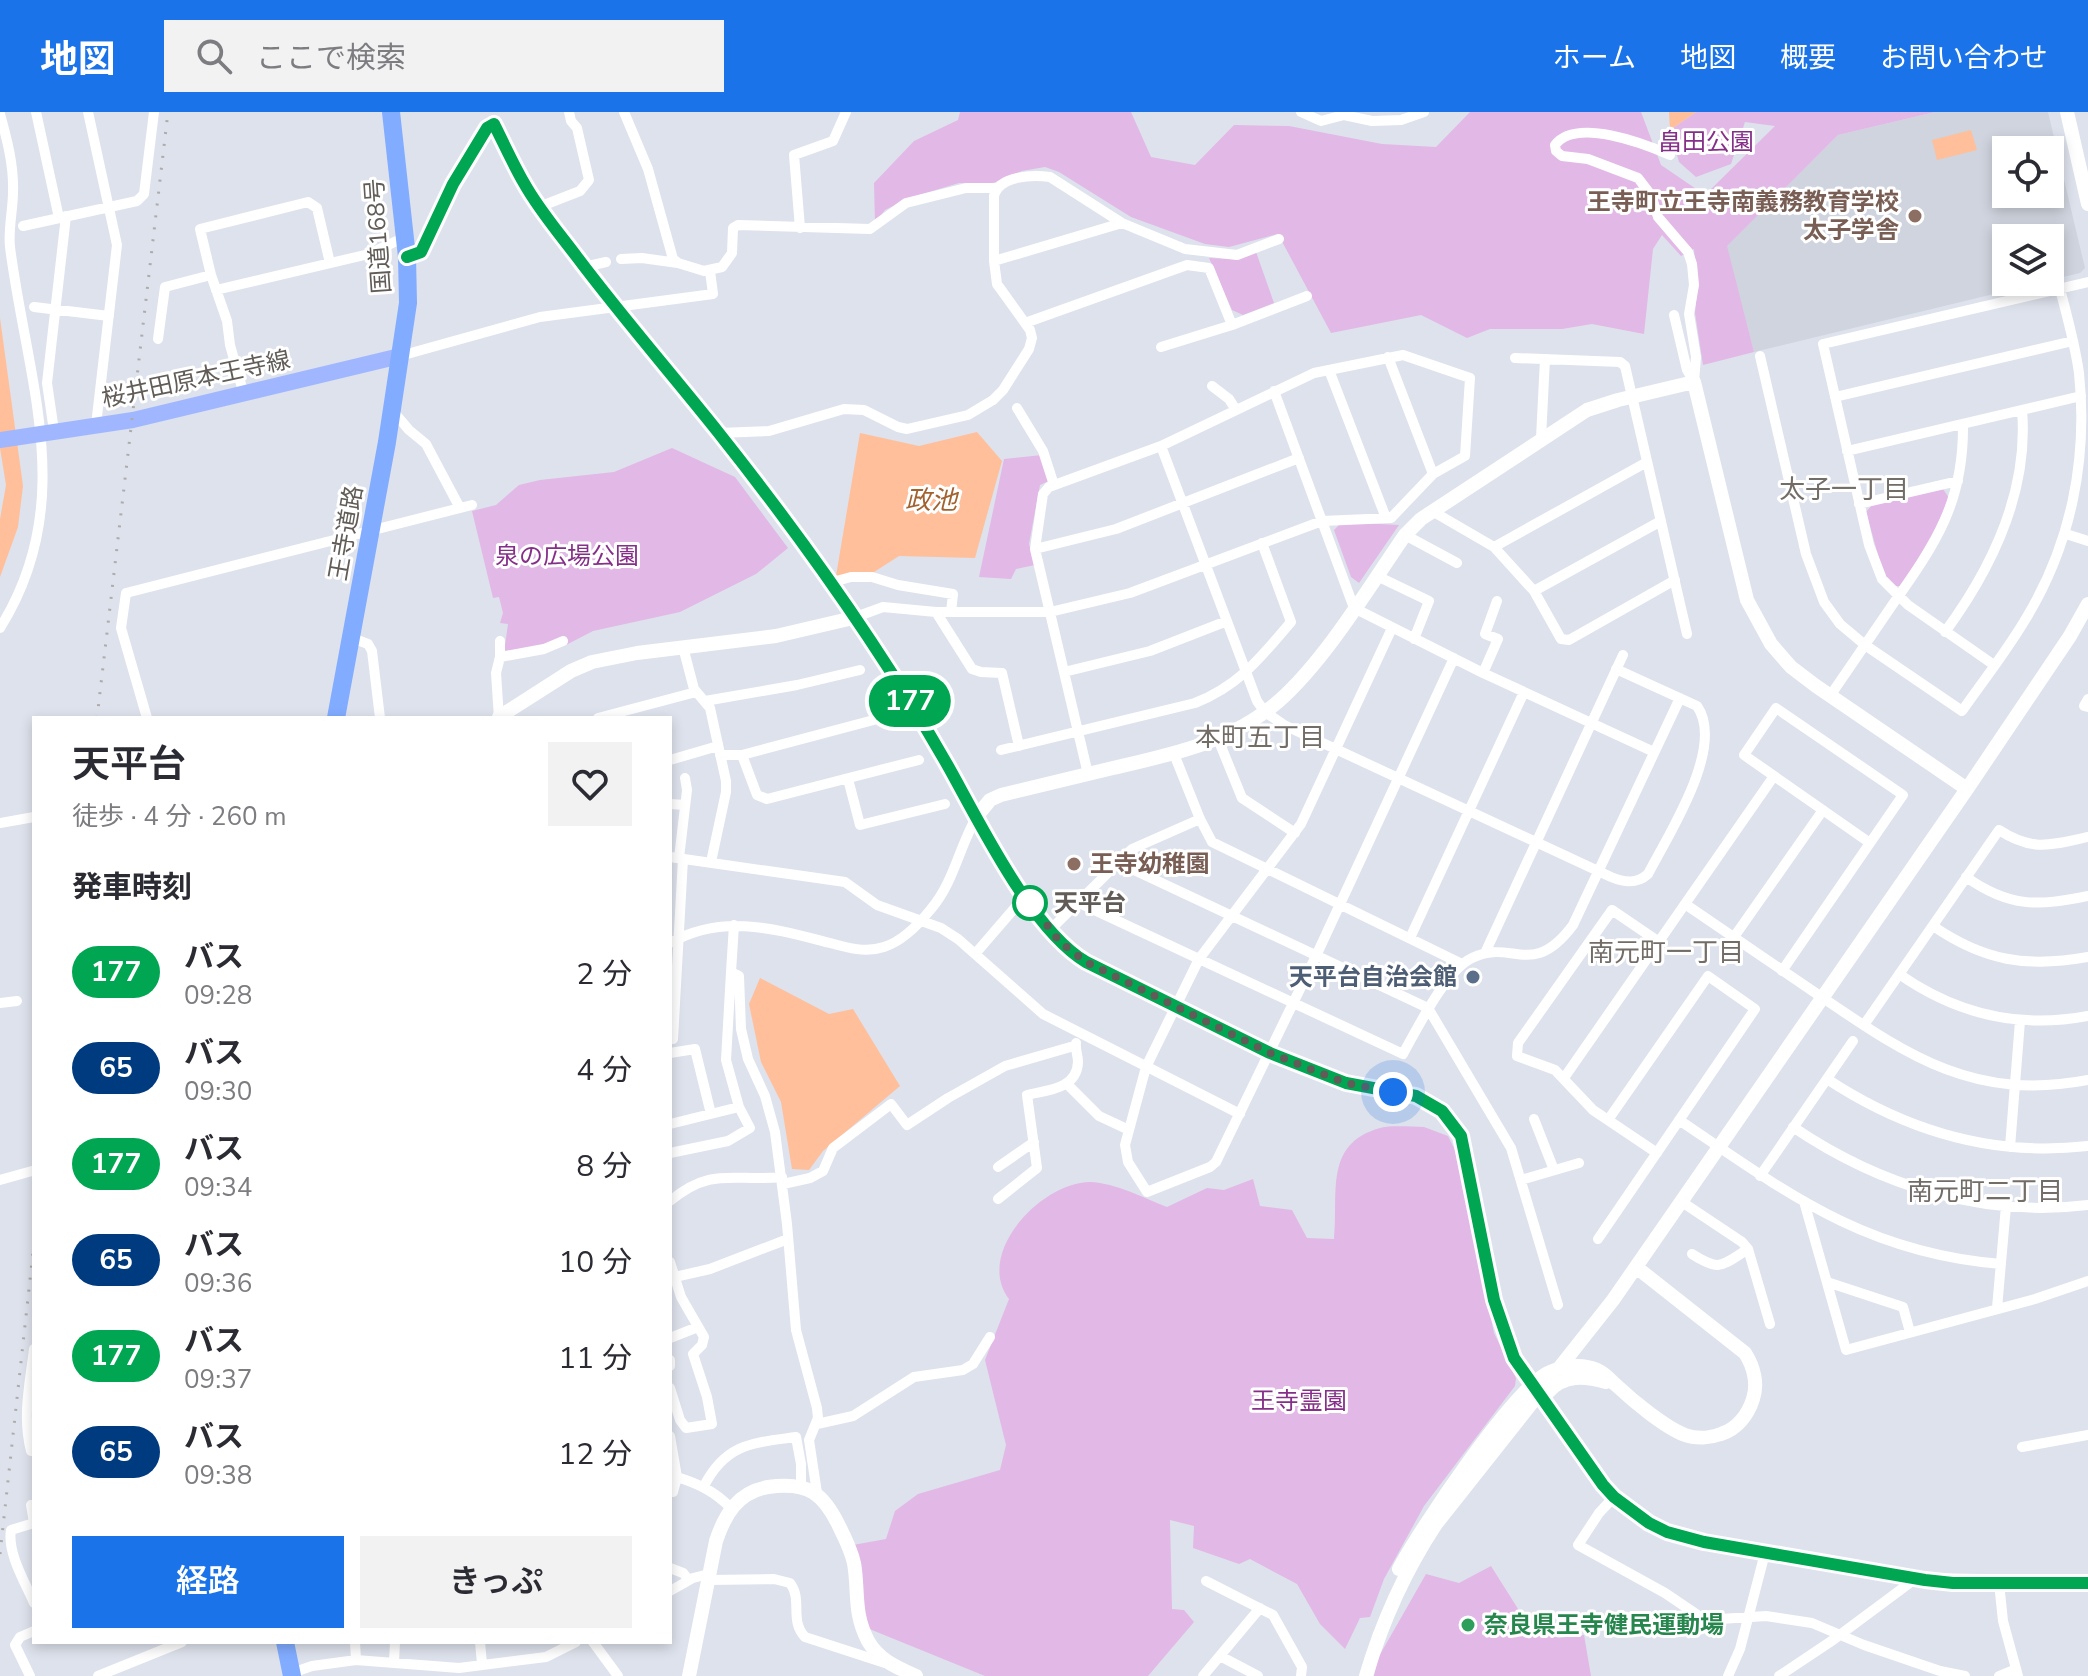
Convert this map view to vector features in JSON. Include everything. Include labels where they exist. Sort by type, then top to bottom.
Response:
[{"type":"highway","name":"国道168号","points":[[391,112],[407,257],[408,303],[400,356]]},
{"type":"highway","name":"王寺道路","points":[[336,716],[400,356]]},
{"type":"highway","points":[[285,1644],[289,1675]]},
{"type":"main road","name":"桜井田原本王寺線","points":[[0,440],[133,420],[400,356]]},
{"type":"street","points":[[0,628],[26,577],[42,517],[47,383],[63,217],[36,112]]},
{"type":"street","points":[[23,226],[137,201],[144,194],[154,112]]},
{"type":"street","points":[[539,207],[580,191],[589,180],[577,128],[569,112]]},
{"type":"street","points":[[624,112],[648,169],[670,253],[678,263]]},
{"type":"street","points":[[800,228],[794,155],[833,141],[846,112]]},
{"type":"street","points":[[1301,112],[1321,121],[1344,115],[1372,121],[1424,112]]},
{"type":"street","points":[[2067,112],[2088,204]]},
{"type":"street","points":[[91,113],[117,245],[96,425]]},
{"type":"street","points":[[0,114],[13,187],[10,247],[47,431]]},
{"type":"street","points":[[493,118],[539,207],[614,307],[719,433],[829,583],[915,709],[1025,896],[1070,952],[1270,1053],[1346,1083],[1416,1096],[1442,1111],[1461,1136],[1497,1310],[1511,1352],[1614,1497],[1649,1523],[1667,1532],[1704,1542],[1915,1579],[1953,1583],[2088,1583]]},
{"type":"street","points":[[407,257],[421,252],[453,184],[493,118]]},
{"type":"street","points":[[1670,155],[1611,134],[1579,134],[1559,140],[1555,145],[1562,156],[1588,159],[1638,178],[1651,195],[1658,217],[1688,252],[1694,285],[1689,314],[1696,357],[1694,382]]},
{"type":"street","points":[[621,259],[642,258],[710,271],[722,267],[729,258],[731,235],[738,225],[870,229],[906,203],[966,188],[996,188],[1021,177],[1050,177],[1122,223],[1185,249],[1237,255],[1279,239]]},
{"type":"street","points":[[719,433],[760,432],[854,408],[907,429],[968,415],[993,400],[1003,390],[1029,349],[1032,338],[997,284],[994,261],[996,188]]},
{"type":"street","points":[[244,395],[230,345],[227,321],[200,229],[308,202],[317,208],[330,263]]},
{"type":"street","points":[[994,261],[1122,223]]},
{"type":"street","points":[[216,290],[369,254],[405,237]]},
{"type":"street","points":[[1197,266],[1202,252]]},
{"type":"street","points":[[584,267],[606,262]]},
{"type":"street","points":[[1025,323],[1187,265],[1209,268],[1232,325]]},
{"type":"street","points":[[400,356],[540,317],[713,294],[710,271]]},
{"type":"street","points":[[158,339],[165,287],[211,275]]},
{"type":"street","points":[[2064,288],[2088,282]]},
{"type":"street","points":[[1161,347],[1232,325],[1307,296]]},
{"type":"street","points":[[1994,665],[1898,597],[1877,569],[1823,344],[2030,296]]},
{"type":"street","points":[[1760,356],[1811,572],[1832,613],[1865,645],[1962,711],[2037,601],[2066,534],[2080,470],[2081,396],[2073,341],[2062,296]]},
{"type":"street","points":[[34,307],[109,316]]},
{"type":"street","points":[[1674,315],[1687,370],[1694,382],[1742,582],[1762,631],[1783,658],[1830,696],[1967,789]]},
{"type":"street","points":[[1835,397],[2073,341]]},
{"type":"street","points":[[501,716],[571,671],[617,655],[776,636],[853,618],[883,607],[936,612],[1050,612],[1130,593],[1322,521],[1391,518],[1433,474],[1465,456],[1470,378],[1403,355],[1314,373],[1161,446],[1054,485],[1043,494],[1035,549],[1050,612],[1088,774]]},
{"type":"street","points":[[1388,357],[1433,474]]},
{"type":"street","points":[[1515,358],[1620,362],[1625,366],[1687,634]]},
{"type":"street","points":[[1541,438],[1545,359]]},
{"type":"street","points":[[1329,370],[1386,518]]},
{"type":"street","points":[[674,941],[696,931],[734,925],[772,928],[863,950],[875,950],[897,941],[933,907],[952,876],[966,835],[990,800],[1174,754],[1218,739],[1265,712],[1303,677],[1405,535],[1432,511],[1587,410],[1694,382]]},
{"type":"street","points":[[1212,386],[1229,399],[1236,410]]},
{"type":"street","points":[[1274,391],[1354,608],[1483,673],[1654,752]]},
{"type":"street","points":[[1847,451],[2081,396]]},
{"type":"street","points":[[1017,408],[1043,451],[1054,485]]},
{"type":"street","points":[[392,410],[426,444],[460,508]]},
{"type":"street","points":[[1945,632],[1983,575],[2007,520],[2021,462],[2022,410]]},
{"type":"street","points":[[1830,696],[1935,543],[1948,515],[1958,481],[1963,424]]},
{"type":"street","points":[[1161,446],[1246,673],[1265,712],[1284,725],[1622,882],[1642,879],[1648,874],[1688,797],[1704,751],[1704,724],[1697,706],[1616,669]]},
{"type":"street","points":[[1035,549],[1098,535],[1299,458]]},
{"type":"street","points":[[1494,547],[1647,462]]},
{"type":"street","points":[[1859,504],[1958,481]]},
{"type":"street","points":[[146,716],[121,628],[126,593],[472,505]]},
{"type":"street","points":[[1432,511],[1494,547],[1534,591],[1561,639],[1569,640],[1675,580]]},
{"type":"street","points":[[1534,591],[1661,521]]},
{"type":"street","points":[[2066,534],[2088,541]]},
{"type":"street","points":[[1405,535],[1457,563]]},
{"type":"street","points":[[1001,750],[1195,703],[1217,694],[1246,673],[1291,622],[1262,543]]},
{"type":"street","points":[[1377,576],[1429,601],[1414,639]]},
{"type":"street","points":[[829,583],[851,577],[872,577],[898,585],[953,594],[951,612]]},
{"type":"street","points":[[1483,673],[1498,639],[1485,634],[1497,601]]},
{"type":"street","points":[[1366,1676],[1385,1618],[1413,1562],[1444,1513],[1613,1300],[1967,789],[2070,636],[2088,604]]},
{"type":"street","points":[[936,612],[972,669],[1002,673],[1019,746]]},
{"type":"street","points":[[1064,672],[1150,651],[1227,621]]},
{"type":"street","points":[[1392,628],[1301,824],[1199,959],[1146,1067],[1125,1154],[1147,1192],[1216,1162],[1294,1003],[1454,658]]},
{"type":"street","points":[[352,638],[368,644],[372,651],[380,716]]},
{"type":"street","points":[[498,716],[496,673],[500,641]]},
{"type":"street","points":[[500,657],[544,649],[563,641]]},
{"type":"street","points":[[683,647],[696,692],[710,708],[726,792],[711,862]]},
{"type":"street","points":[[1485,953],[1623,655]]},
{"type":"street","points":[[705,701],[860,670]]},
{"type":"street","points":[[606,716],[696,692]]},
{"type":"street","points":[[1410,938],[1524,692]]},
{"type":"street","points":[[1077,902],[1403,1054],[1428,1008],[1462,964],[1485,953],[1533,955],[1549,950],[1573,925],[1680,698]]},
{"type":"street","points":[[2088,699],[2084,706],[2088,707]]},
{"type":"street","points":[[1782,971],[1870,843],[1903,795],[1776,708],[1744,755],[1870,843]]},
{"type":"street","points":[[672,760],[719,750],[742,755],[915,709]]},
{"type":"street","points":[[1218,739],[1242,798],[1295,833]]},
{"type":"street","points":[[1174,754],[1212,842],[1462,964]]},
{"type":"street","points":[[742,755],[757,795],[767,799],[919,760]]},
{"type":"street","points":[[1564,1078],[1774,776]]},
{"type":"street","points":[[673,1039],[677,858],[685,805],[685,778]]},
{"type":"street","points":[[848,779],[860,825],[945,804]]},
{"type":"street","points":[[672,804],[685,805]]},
{"type":"street","points":[[1734,937],[1823,810]]},
{"type":"street","points":[[0,823],[32,817]]},
{"type":"street","points":[[1050,930],[1132,849],[1200,819]]},
{"type":"street","points":[[1864,1025],[1999,830],[2015,840],[2034,846],[2088,837]]},
{"type":"street","points":[[677,858],[845,882],[877,905],[941,928],[1043,1014],[1240,1114]]},
{"type":"street","points":[[1117,862],[1428,1008],[1503,1133],[1521,1180],[1558,1305]]},
{"type":"street","points":[[1966,877],[1999,897],[2029,904],[2088,896]]},
{"type":"street","points":[[975,954],[1025,896]]},
{"type":"street","points":[[1685,904],[1910,1055],[1937,1067],[1971,1077],[2015,1084],[2048,1085],[2088,1080]]},
{"type":"street","points":[[1657,1153],[1593,1110],[1555,1070],[1517,1056],[1518,1043],[1612,910],[1659,942]]},
{"type":"street","points":[[672,1153],[728,1141],[750,1128],[739,1107],[726,1060],[734,925]]},
{"type":"street","points":[[1933,926],[1960,943],[1996,957],[2043,963],[2088,957]]},
{"type":"street","points":[[731,972],[739,976],[741,1029],[748,1059],[770,1111],[782,1180],[796,1330],[817,1408],[817,1424],[809,1440],[817,1493],[831,1509],[851,1551],[861,1628],[870,1644],[889,1664]]},
{"type":"street","points":[[1899,974],[1951,1004],[1982,1014],[2020,1021],[2055,1021],[2088,1016]]},
{"type":"street","points":[[1598,1239],[1755,1009],[1708,976],[1608,1120]]},
{"type":"street","points":[[0,1003],[17,1001]]},
{"type":"street","points":[[2010,1147],[2020,1021]]},
{"type":"street","points":[[998,1199],[1037,1168],[1027,1095],[1067,1084],[1075,1076],[1078,1064],[1074,1046],[1081,1034]]},
{"type":"street","points":[[1760,1176],[1853,1041]]},
{"type":"street","points":[[672,1199],[707,1179],[810,1178],[823,1171],[833,1148],[891,1104],[907,1125],[1005,1066],[1074,1046]]},
{"type":"street","points":[[672,1053],[695,1049],[711,1114]]},
{"type":"street","points":[[1827,1079],[1865,1103],[1911,1125],[1957,1139],[2046,1149],[2088,1146]]},
{"type":"street","points":[[1067,1084],[1099,1116],[1129,1130]]},
{"type":"street","points":[[672,1124],[739,1107]]},
{"type":"street","points":[[1534,1119],[1554,1170]]},
{"type":"street","points":[[1679,1120],[1805,1205],[1862,1232],[1914,1249],[2001,1264]]},
{"type":"street","points":[[1793,1127],[1848,1160],[1896,1181],[1949,1198],[2036,1208],[2088,1205]]},
{"type":"street","points":[[998,1167],[1034,1142]]},
{"type":"street","points":[[1521,1180],[1579,1163]]},
{"type":"street","points":[[0,1180],[32,1171]]},
{"type":"street","points":[[1682,1202],[1748,1249],[1770,1324]]},
{"type":"street","points":[[1805,1205],[1846,1350],[2088,1281]]},
{"type":"street","points":[[1997,1308],[2006,1206]]},
{"type":"street","points":[[672,1402],[675,1422],[691,1429],[712,1424],[693,1354],[704,1341],[673,1277],[710,1269],[788,1239]]},
{"type":"street","points":[[1692,1254],[1712,1267],[1720,1267],[1748,1249]]},
{"type":"street","points":[[1385,1618],[1388,1591],[1420,1531],[1531,1384],[1549,1372],[1577,1365],[1594,1368],[1685,1435],[1718,1435],[1732,1429],[1747,1412],[1755,1390],[1752,1366],[1740,1347],[1636,1267]]},
{"type":"street","points":[[1827,1282],[1903,1307],[1910,1332]]},
{"type":"street","points":[[672,1337],[698,1327]]},
{"type":"street","points":[[817,1424],[853,1416],[914,1377],[963,1370],[973,1364],[990,1337]]},
{"type":"street","points":[[32,1364],[26,1411],[32,1451]]},
{"type":"street","points":[[1385,1618],[1405,1597],[1446,1525],[1552,1387],[1575,1377],[1615,1385]]},
{"type":"street","points":[[2022,1447],[2088,1435]]},
{"type":"street","points":[[704,1486],[713,1470],[739,1447],[796,1437],[801,1489]]},
{"type":"street","points":[[672,1448],[677,1477],[672,1492]]},
{"type":"street","points":[[677,1477],[704,1486],[731,1508]]},
{"type":"street","points":[[689,1676],[716,1541],[731,1508],[751,1492],[765,1488],[801,1489],[817,1493]]},
{"type":"street","points":[[1614,1497],[1578,1545],[1665,1593],[1705,1620],[1788,1618],[1812,1623],[1929,1667],[1965,1676]]},
{"type":"street","points":[[32,1524],[11,1530],[10,1538],[32,1598]]},
{"type":"street","points":[[1728,1676],[1740,1649],[1765,1553]]},
{"type":"street","points":[[672,1569],[683,1573],[689,1580]]},
{"type":"street","points":[[672,1590],[689,1580],[708,1577],[774,1579],[790,1583],[796,1595],[795,1620],[805,1637],[916,1676]]},
{"type":"street","points":[[1779,1676],[1915,1579]]},
{"type":"street","points":[[1206,1581],[1273,1615],[1302,1667],[1301,1676]]},
{"type":"street","points":[[1999,1583],[2003,1621],[2017,1672],[1999,1676]]},
{"type":"street","points":[[1203,1676],[1260,1608]]},
{"type":"street","points":[[30,1676],[15,1645],[20,1637],[32,1632]]},
{"type":"street","points":[[98,1676],[177,1644]]},
{"type":"street","points":[[355,1644],[356,1660]]},
{"type":"street","points":[[395,1644],[403,1676]]},
{"type":"street","points":[[480,1644],[482,1664]]},
{"type":"street","points":[[289,1675],[312,1666],[356,1660],[452,1672],[482,1664],[546,1657],[572,1644]]},
{"type":"street","points":[[594,1644],[618,1676]]},
{"type":"street","points":[[1220,1656],[1258,1676]]},
{"type":"street","points":[[379,1661],[380,1676]]},
{"type":"shaded area","name":"王寺町立王寺南義務教育学校 太子学舎","points":[[1935,112],[2048,112],[2054,136],[1992,136],[1992,208],[2064,208],[2064,179],[2085,268],[2080,273],[2064,277],[2064,224],[1992,224],[1992,294],[1754,352],[1726,246],[1838,135]]},
{"type":"green space","name":"畠田公園","points":[[960,112],[1131,112],[1151,157],[1195,165],[1234,125],[1289,126],[1382,144],[1436,147],[1470,112],[1641,112],[1661,165],[1705,195],[1775,126],[1745,122],[1731,164],[1696,177],[1679,162],[1670,130],[1696,112],[1935,112],[1838,135],[1727,246],[1754,352],[1703,365],[1695,313],[1694,249],[1681,256],[1662,235],[1653,249],[1644,334],[1592,324],[1562,329],[1490,329],[1467,338],[1421,315],[1331,333],[1278,234],[1229,247],[1205,244],[1131,217],[1059,172],[1045,167],[1022,171],[993,183],[959,183],[909,198],[885,210],[875,223],[874,183],[914,141],[958,120]]},
{"type":"green space","points":[[1256,252],[1274,303],[1243,315],[1232,310],[1209,258],[1231,259]]},
{"type":"green space","name":"泉の広場公園","points":[[672,448],[735,477],[788,548],[756,574],[680,612],[593,631],[566,645],[560,638],[542,645],[504,652],[508,624],[500,623],[503,613],[499,597],[493,598],[472,511],[496,505],[519,485],[614,472]]},
{"type":"green space","points":[[1042,455],[1051,480],[1040,485],[1029,544],[1035,565],[1016,569],[1011,579],[979,577],[1004,459]]},
{"type":"green space","points":[[1943,489],[1949,498],[1933,535],[1901,586],[1891,586],[1882,569],[1866,512],[1872,505]]},
{"type":"green space","points":[[1342,522],[1399,525],[1359,583],[1351,577],[1334,530]]},
{"type":"green space","name":"王寺霊園","points":[[1424,1127],[1448,1136],[1456,1152],[1494,1333],[1516,1378],[1515,1386],[1424,1506],[1384,1579],[1370,1617],[1360,1618],[1345,1649],[1320,1624],[1297,1584],[1250,1559],[1239,1564],[1193,1548],[1194,1526],[1170,1520],[1172,1609],[1184,1610],[1194,1622],[1148,1676],[985,1676],[867,1628],[853,1545],[886,1539],[895,1511],[918,1494],[1000,1470],[1006,1445],[985,1360],[1009,1299],[1000,1281],[1000,1261],[1018,1223],[1034,1207],[1071,1185],[1090,1182],[1120,1188],[1167,1207],[1207,1188],[1224,1190],[1253,1179],[1260,1206],[1292,1210],[1307,1238],[1334,1239],[1338,1173],[1349,1146],[1380,1128]]},
{"type":"green space","name":"奈良県王寺健民運動場","points":[[1491,1566],[1520,1612],[1558,1638],[1584,1635],[1591,1676],[1374,1676],[1378,1658],[1426,1574],[1459,1583]]},
{"type":"water","points":[[1669,112],[1696,112],[1670,130]]},
{"type":"water","points":[[1971,130],[1977,150],[1937,160],[1932,140]]},
{"type":"water","points":[[0,318],[23,486],[18,527],[0,577],[0,519],[6,485],[0,448]]},
{"type":"water","name":"政池","points":[[977,432],[1002,461],[975,558],[899,556],[874,572],[836,576],[860,433],[919,446]]},
{"type":"water","points":[[760,978],[829,1014],[853,1009],[900,1086],[823,1151],[809,1170],[792,1169],[781,1102],[761,1062],[749,1004]]},
{"type":"railway","points":[[97,716],[168,112]]},
{"type":"railway","points":[[0,1554],[32,1261]]},
{"type":"bus line","name":"177","points":[[407,257],[421,252],[425,246],[453,184],[487,128],[494,124],[525,185],[548,219],[614,307],[719,433],[829,583],[915,709],[985,833],[1025,896],[1060,942],[1086,962],[1270,1053],[1346,1083],[1416,1096],[1442,1111],[1461,1136],[1494,1300],[1511,1352],[1603,1485],[1638,1516],[1667,1532],[1692,1539],[1902,1577],[1953,1583],[2088,1583]]},
{"type":"place","name":"王寺町立王寺南義務教育学校 太子学舎","points":[[1915,216]]},
{"type":"place","name":"王寺幼稚園","points":[[1074,864]]},
{"type":"place","name":"天平台","points":[[1030,903]]},
{"type":"place","name":"天平台自治会館","points":[[1473,977]]},
{"type":"place","name":"奈良県王寺健民運動場","points":[[1468,1625]]},
{"type":"district","name":"太子一丁目","points":[[1844,489]]},
{"type":"district","name":"本町五丁目","points":[[1260,737]]},
{"type":"district","name":"南元町一丁目","points":[[1666,952]]},
{"type":"district","name":"南元町二丁目","points":[[1985,1191]]},
{"type":"route","points":[[1030,903],[1060,942],[1086,962],[1270,1053],[1346,1083],[1393,1092]]}]
